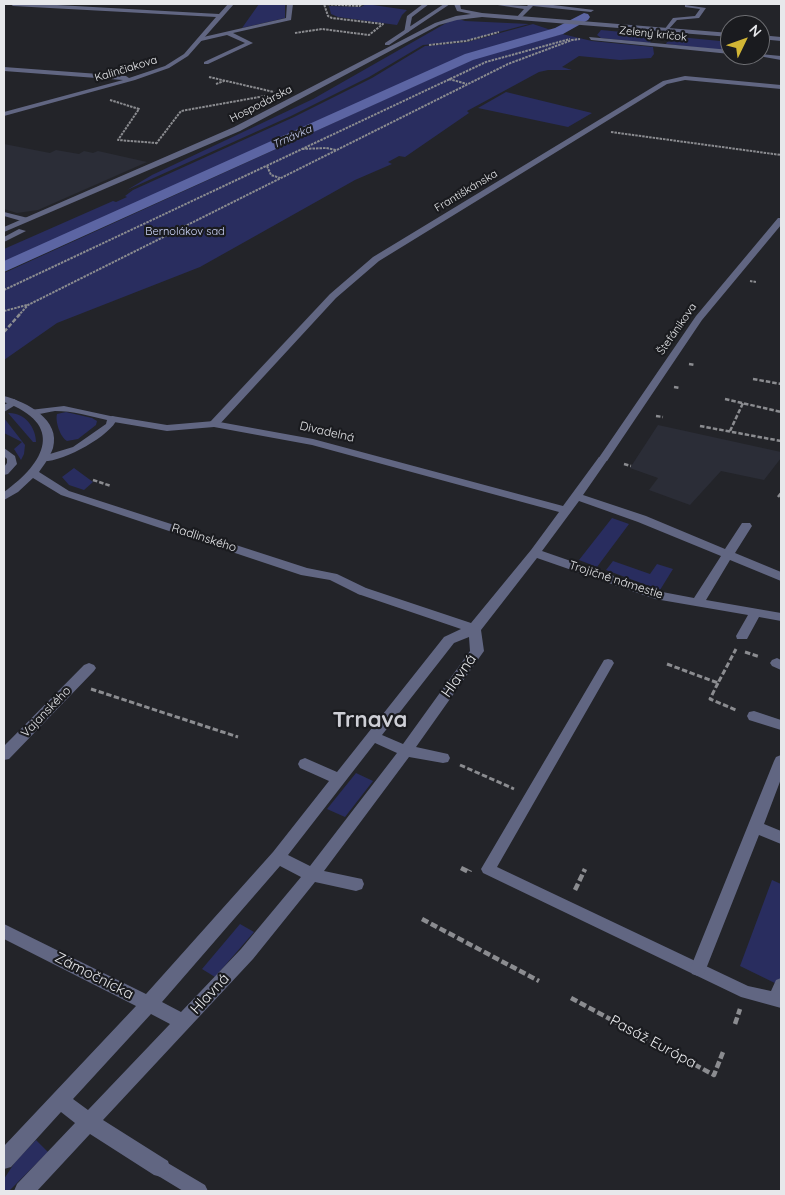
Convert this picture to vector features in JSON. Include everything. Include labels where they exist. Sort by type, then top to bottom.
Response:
[{"type":"street","points":[[4,8],[15,4],[221,16]]},
{"type":"street","name":"Kalinčiakova","points":[[4,114],[133,79],[177,62],[201,39],[231,4]]},
{"type":"street","name":"Hospodárska","points":[[364,62],[372,54],[447,4]]},
{"type":"street","name":"Hospodárska","points":[[437,24],[451,11],[455,4]]},
{"type":"street","name":"Zelený kríčok","points":[[455,4],[459,10],[482,15],[720,34]]},
{"type":"street","name":"Hospodárska","points":[[4,240],[113,190],[166,161],[282,107],[437,24],[456,18],[482,15]]},
{"type":"street","name":"Zelený kríčok","points":[[601,24],[591,38],[720,51]]},
{"type":"street","points":[[4,69],[133,79]]},
{"type":"street","name":"Františkánska","points":[[214,424],[333,296],[376,259],[665,82],[685,78],[781,87]]},
{"type":"street","name":"Hospodárska","points":[[4,230],[137,171],[166,161]]},
{"type":"street","name":"Štefánikova","points":[[576,496],[699,318],[751,253],[781,220]]},
{"type":"street","points":[[5,495],[34,474],[49,444],[49,437],[45,426],[33,412],[9,400]]},
{"type":"street","name":"Divadelná","points":[[112,419],[146,426],[175,428],[214,424],[313,442],[566,510]]},
{"type":"street","name":"Radlinského","points":[[34,474],[65,493],[305,572],[333,577],[362,591],[474,629]]},
{"type":"street","points":[[474,629],[535,553],[576,496],[642,519],[726,556],[781,577]]},
{"type":"street","points":[[698,602],[746,526]]},
{"type":"street","name":"Trojičné námestie","points":[[535,553],[655,595],[781,617]]},
{"type":"street","points":[[740,640],[756,612]]},
{"type":"street","name":"Hlavná","points":[[4,1160],[150,1004],[278,857],[449,640],[474,629],[477,651],[406,751],[312,875],[247,954],[24,1191]]},
{"type":"street","name":"Vajanského","points":[[4,755],[88,668]]},
{"type":"street","points":[[754,716],[781,725]]},
{"type":"street","points":[[372,736],[406,751],[444,758]]},
{"type":"street","points":[[698,969],[756,827],[776,794],[781,761]]},
{"type":"street","points":[[305,764],[339,779]]},
{"type":"street","points":[[756,827],[781,838]]},
{"type":"street","points":[[278,857],[312,875],[356,884]]},
{"type":"street","name":"Zámočnícka","points":[[4,931],[184,1022]]},
{"type":"street","points":[[61,1101],[90,1123],[161,1168]]},
{"type":"lane","points":[[201,39],[289,19],[290,4]]},
{"type":"lane","points":[[406,32],[410,16],[426,4]]},
{"type":"lane","points":[[494,4],[516,5],[527,8]]},
{"type":"lane","points":[[519,18],[532,4],[573,6],[591,10]]},
{"type":"lane","points":[[666,29],[675,19],[683,17],[697,18],[703,8],[687,6]]},
{"type":"lane","points":[[206,63],[250,42],[228,33]]},
{"type":"lane","points":[[4,214],[25,220]]},
{"type":"lane","points":[[4,409],[9,400]]},
{"type":"lane","points":[[33,412],[51,407],[66,407],[112,419],[110,426],[76,449],[43,459]]},
{"type":"lane","points":[[4,451],[12,458],[12,464],[4,472]]},
{"type":"lane","points":[[608,663],[488,869],[746,992],[779,1001],[781,985]]},
{"type":"lane","points":[[161,1168],[200,1191]]},
{"type":"path","points":[[289,34],[322,29],[369,35],[383,24],[332,18],[328,16],[324,4],[359,6],[363,4]]},
{"type":"path","points":[[320,8],[326,8]]},
{"type":"path","points":[[321,13],[327,13]]},
{"type":"path","points":[[424,45],[466,41],[505,30]]},
{"type":"path","points":[[4,290],[448,79],[502,56],[582,38],[508,64],[28,305],[4,312]]},
{"type":"path","points":[[154,151],[156,143],[180,112],[281,93],[206,76]]},
{"type":"path","points":[[448,79],[468,84]]},
{"type":"path","points":[[216,84],[224,80]]},
{"type":"path","points":[[104,98],[140,109],[118,140],[156,143]]},
{"type":"path","points":[[610,132],[781,155]]},
{"type":"path","points":[[301,149],[326,148],[336,150]]},
{"type":"path","points":[[267,166],[271,175],[281,178]]},
{"type":"path","points":[[4,332],[28,305]]},
{"type":"path","points":[[689,364],[695,365]]},
{"type":"path","points":[[753,379],[781,384]]},
{"type":"path","points":[[674,387],[680,388]]},
{"type":"path","points":[[725,399],[781,412]]},
{"type":"path","points":[[730,430],[743,403]]},
{"type":"path","points":[[656,416],[663,417]]},
{"type":"path","points":[[700,426],[730,430],[781,441]]},
{"type":"path","points":[[624,464],[631,466]]},
{"type":"path","points":[[93,480],[111,486],[109,488]]},
{"type":"path","points":[[778,497],[781,493]]},
{"type":"path","points":[[740,640],[710,699],[740,711]]},
{"type":"path","points":[[736,649],[774,662]]},
{"type":"path","points":[[667,664],[718,683]]},
{"type":"path","points":[[74,684],[238,737]]},
{"type":"path","points":[[444,758],[518,791]]},
{"type":"path","points":[[578,882],[585,869]]},
{"type":"path","points":[[422,919],[539,981]]},
{"type":"path","name":"Pasáž Európa","points":[[570,998],[714,1075],[724,1052]]},
{"type":"shaded area","points":[[4,144],[50,153],[56,150],[79,154],[84,151],[93,153],[98,151],[147,162],[38,210],[17,213],[4,209]]},
{"type":"shaded area","points":[[658,425],[781,452],[781,458],[764,480],[721,471],[690,505],[649,490],[658,478],[630,468]]},
{"type":"green space","points":[[259,4],[285,4],[285,18],[242,28]]},
{"type":"green space","points":[[366,4],[407,10],[397,25],[338,17],[331,14],[329,6],[361,7]]},
{"type":"green space","points":[[459,19],[465,21],[529,24],[465,41],[423,45],[369,77],[291,116],[127,190],[152,175],[313,99],[448,22]]},
{"type":"green space","points":[[533,24],[551,30],[470,54],[4,263],[4,249],[113,201],[116,202],[127,197],[125,196],[133,190],[294,117],[372,78],[425,46],[467,42]]},
{"type":"green space","points":[[601,30],[654,35],[650,43],[601,38],[597,35]]},
{"type":"green space","name":"Bernolákov sad","points":[[562,34],[592,41],[653,47],[654,54],[651,58],[620,60],[579,56],[562,67],[572,70],[539,72],[467,111],[469,113],[405,157],[399,156],[388,162],[392,164],[355,180],[200,267],[57,323],[4,360],[4,273],[476,58]]},
{"type":"green space","points":[[669,36],[720,41],[720,50],[666,44],[672,41],[668,40]]},
{"type":"green space","points":[[506,92],[592,113],[568,127],[478,108]]},
{"type":"green space","points":[[66,412],[92,418],[97,421],[96,425],[78,439],[67,441],[60,433],[57,425],[57,414]]},
{"type":"green space","points":[[8,413],[19,415],[28,422],[34,431],[36,442],[33,442]]},
{"type":"green space","points":[[4,418],[25,445],[21,460],[14,449],[22,442],[4,433]]},
{"type":"green space","points":[[74,468],[93,482],[84,490],[69,485],[62,477]]},
{"type":"green space","points":[[612,518],[629,524],[597,567],[579,560]]},
{"type":"green space","points":[[613,561],[650,574],[657,564],[673,569],[660,590],[606,570]]},
{"type":"green space","points":[[356,773],[373,781],[345,817],[327,809]]},
{"type":"green space","points":[[772,880],[781,884],[781,986],[740,966]]},
{"type":"green space","points":[[240,924],[254,932],[215,977],[202,969]]},
{"type":"green space","points":[[36,1140],[48,1152],[9,1191],[4,1191],[4,1179],[15,1162]]},
{"type":"waterway","name":"Trnávka","points":[[4,267],[469,57],[559,31],[584,17]]},
{"type":"district","name":"Trnava","points":[[370,720]]}]
